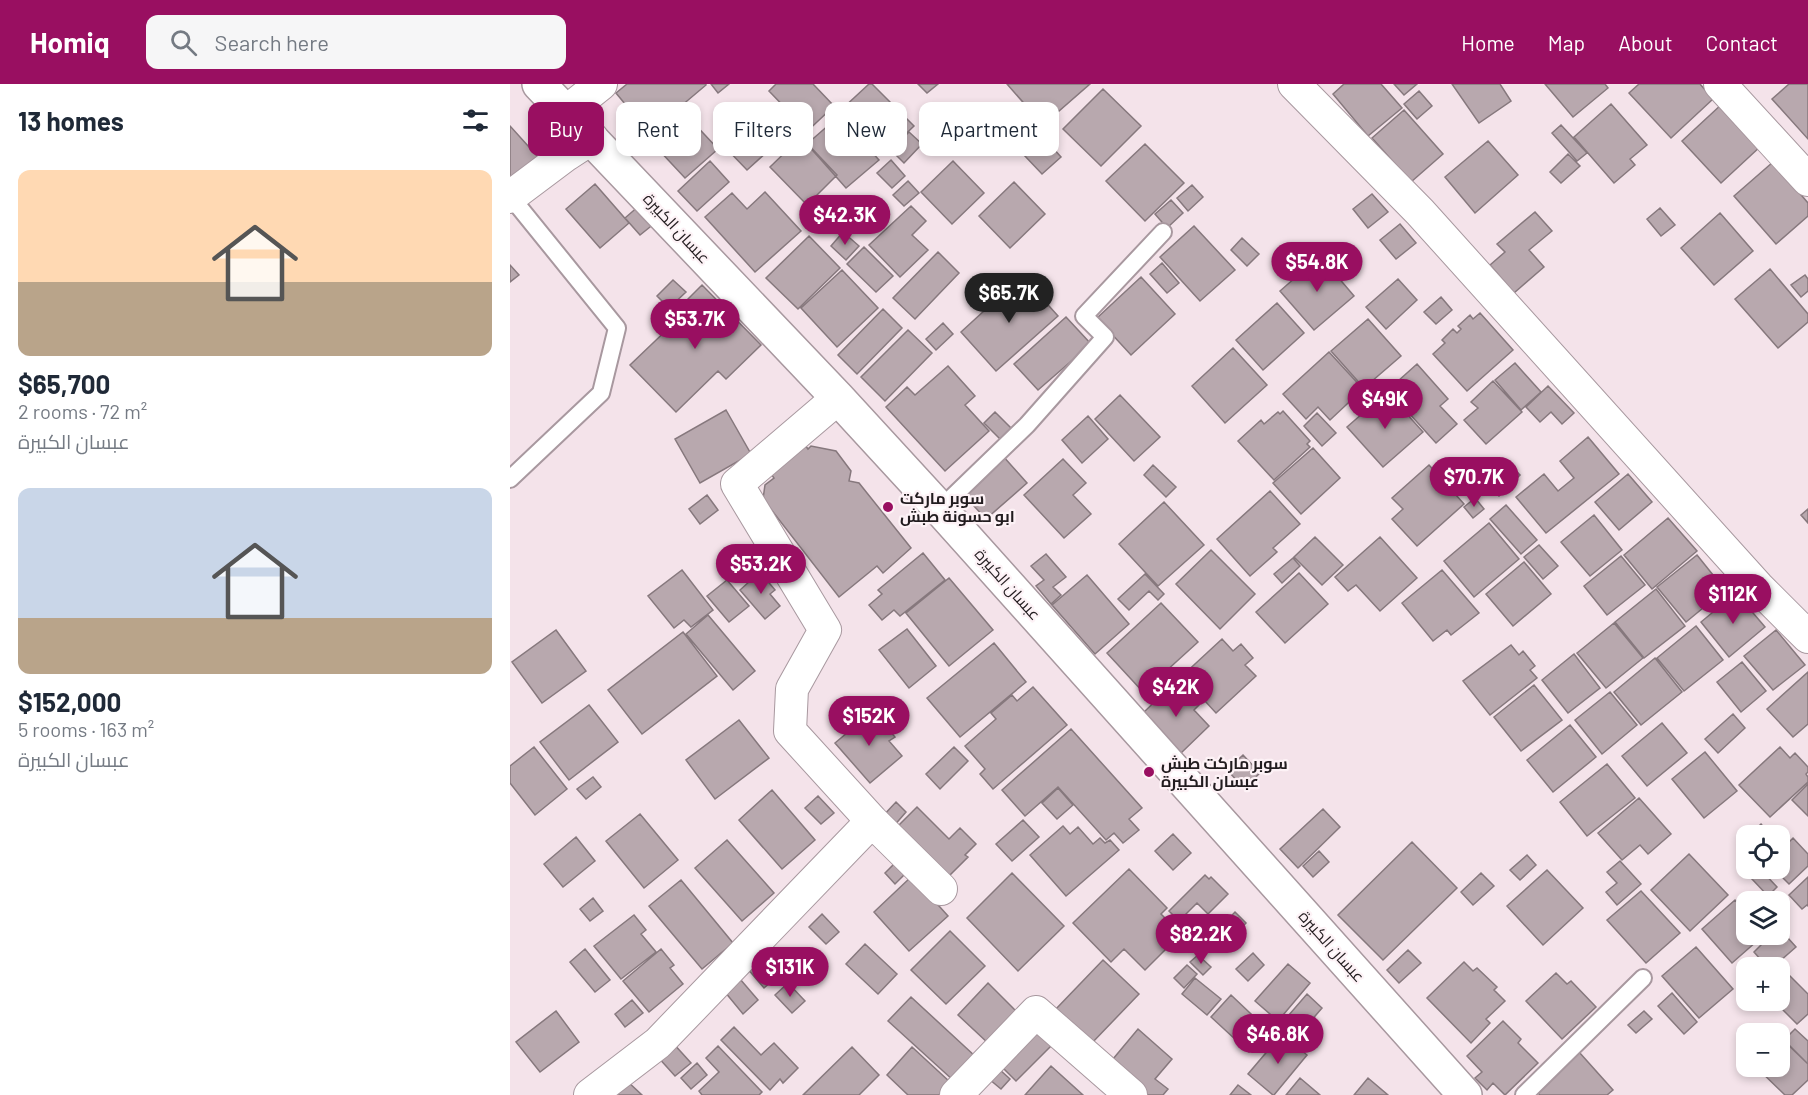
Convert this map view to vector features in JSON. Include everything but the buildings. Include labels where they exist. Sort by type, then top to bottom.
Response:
[{"type":"main road","name":"عبسان الكبيرة","points":[[539,84],[556,102]]},
{"type":"main road","name":"عبسان الكبيرة","points":[[604,151],[940,509],[1465,1095]]},
{"type":"street","points":[[578,102],[601,84]]},
{"type":"street","points":[[1294,84],[1420,212],[1758,587],[1808,637]]},
{"type":"street","points":[[1720,84],[1808,180]]},
{"type":"street","points":[[510,197],[565,156]]},
{"type":"street","points":[[838,398],[737,484],[825,630],[792,689],[790,731],[872,821],[941,889]]},
{"type":"street","points":[[590,1095],[658,1042],[872,821]]},
{"type":"street","points":[[956,1095],[1036,1012],[1131,1095]]},
{"type":"lane","points":[[510,197],[617,328],[601,393],[510,479]]},
{"type":"lane","points":[[940,509],[1027,425],[1105,337],[1084,316],[1162,232]]},
{"type":"lane","points":[[1524,1095],[1643,978]]},
{"type":"place","name":"سوبر ماركت ابو حسونة طبش","points":[[888,507]]},
{"type":"place","name":"سوبر ماركت طبش عبسان الكبيرة","points":[[1149,772]]}]
